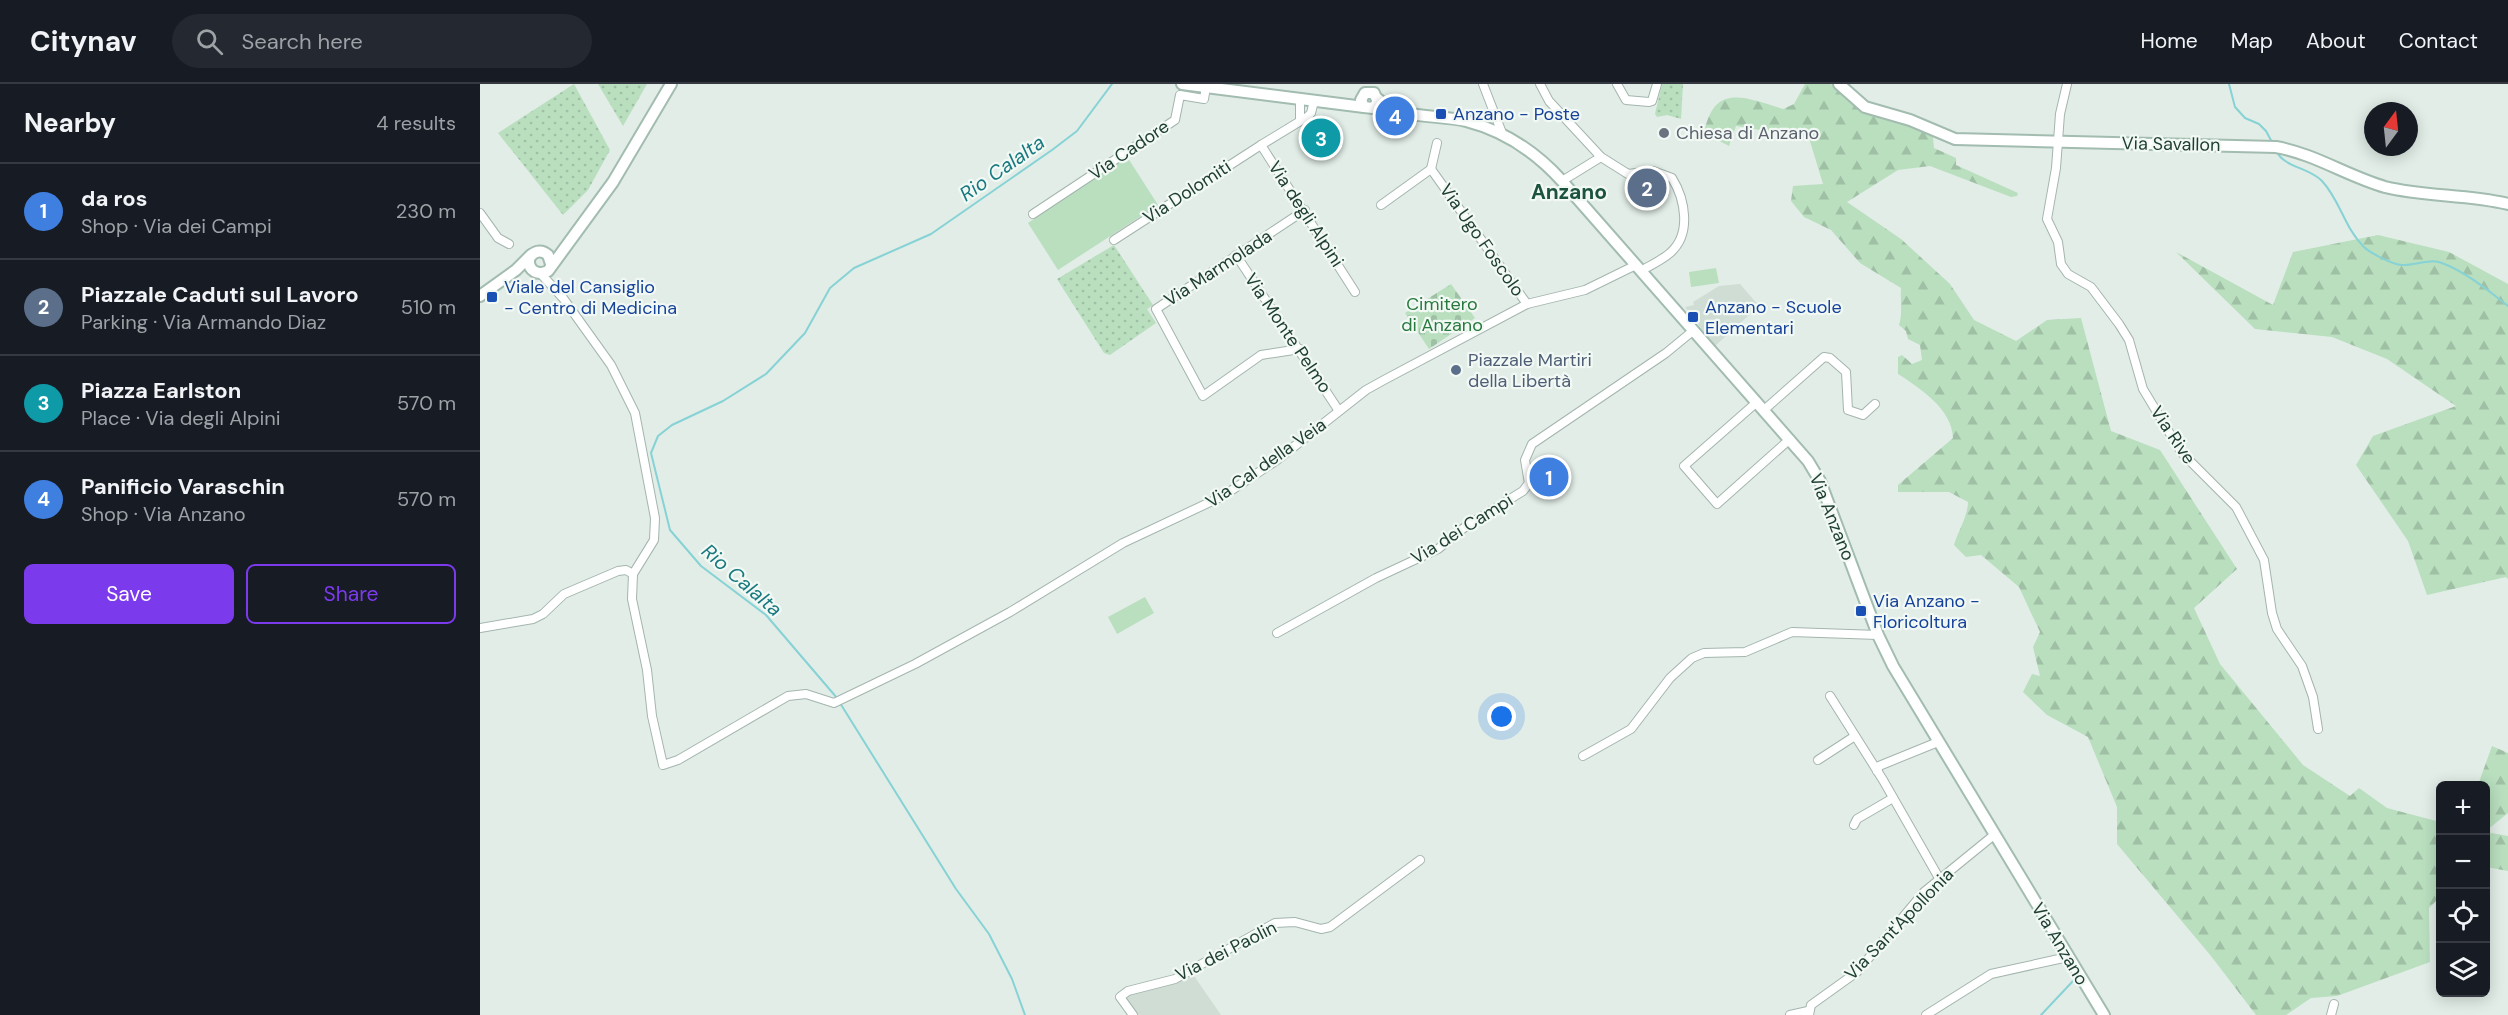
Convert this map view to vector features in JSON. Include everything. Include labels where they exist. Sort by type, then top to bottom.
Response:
[{"type":"main road","points":[[480,297],[525,273],[544,270],[619,172],[671,84]]},
{"type":"main road","points":[[1182,84],[1328,102],[1371,98],[1380,84]]},
{"type":"main road","name":"Via Savallon","points":[[1839,84],[1865,107],[1919,123],[1945,136],[2272,146],[2301,152],[2381,186],[2407,192],[2468,196],[2508,204]]},
{"type":"main road","name":"Via Anzano","points":[[1371,98],[1394,110],[1464,121],[1502,133],[1535,154],[1562,181],[1790,439],[1820,481],[1878,635],[1893,666],[2104,1015]]},
{"type":"main road","points":[[480,297],[536,253],[557,245],[595,206]]},
{"type":"main road","points":[[536,253],[548,255],[544,270]]},
{"type":"main road","points":[[536,253],[530,267],[544,270]]},
{"type":"street","points":[[1483,84],[1502,133]]},
{"type":"street","name":"Via Cal della Veia","points":[[633,574],[632,599],[647,670],[652,716],[666,764],[749,721],[788,696],[806,694],[834,703],[915,664],[1018,607],[1123,543],[1223,496],[1277,460],[1384,380],[1527,304],[1585,290],[1671,253],[1685,223],[1676,184],[1672,178],[1662,172],[1628,174],[1601,157],[1549,101],[1540,84]]},
{"type":"street","points":[[1617,84],[1626,100],[1649,102],[1652,101],[1657,84]]},
{"type":"street","name":"Via Rive","points":[[2067,84],[2047,219],[2058,242],[2061,264],[2068,274],[2091,287],[2119,324],[2129,340],[2143,389],[2181,452],[2236,507],[2264,560],[2272,613],[2277,629],[2302,666],[2313,696],[2318,729]]},
{"type":"street","name":"Via Cadore","points":[[1033,214],[1175,120],[1180,95],[1204,99],[1206,87]]},
{"type":"street","points":[[1300,99],[1300,121]]},
{"type":"street","name":"Via degli Alpini","points":[[1314,100],[1311,113],[1261,145],[1305,210],[1355,292]]},
{"type":"street","points":[[1431,168],[1437,143]]},
{"type":"street","name":"Via Dolomiti","points":[[1114,240],[1261,145]]},
{"type":"street","points":[[1562,181],[1601,157]]},
{"type":"street","name":"Via Ugo Foscolo","points":[[1381,205],[1431,168],[1527,304]]},
{"type":"street","name":"Via Marmolada","points":[[1300,349],[1261,355],[1203,396],[1156,309],[1305,210]]},
{"type":"street","points":[[480,213],[498,237],[509,244]]},
{"type":"street","name":"Via Monte Pelmo","points":[[1236,255],[1340,411]]},
{"type":"street","points":[[480,628],[533,619],[543,614],[564,594],[618,571],[626,570],[633,574],[654,540],[655,518],[634,413],[611,365],[544,270]]},
{"type":"street","name":"Via dei Campi","points":[[1276,633],[1376,578],[1438,549],[1465,527],[1522,491],[1529,483],[1525,460],[1532,444],[1666,353],[1694,330]]},
{"type":"street","points":[[1790,439],[1717,504],[1684,466],[1824,357],[1830,358],[1846,372],[1847,405],[1850,412],[1863,415],[1875,404]]},
{"type":"street","points":[[1583,756],[1631,729],[1670,678],[1692,658],[1704,652],[1745,652],[1792,632],[1878,635]]},
{"type":"street","points":[[1830,696],[1939,878]]},
{"type":"street","points":[[1818,760],[1855,736]]},
{"type":"street","points":[[1877,771],[1879,766],[1938,742]]},
{"type":"street","points":[[1854,825],[1857,819],[1893,798]]},
{"type":"street","name":"Via Sant'Apollonia","points":[[1808,1013],[1821,997],[1867,963],[1915,902],[1939,878],[1994,835]]},
{"type":"street","name":"Via dei Paolin","points":[[1133,1015],[1120,997],[1128,991],[1183,975],[1275,922],[1295,922],[1321,929],[1330,927],[1420,860]]},
{"type":"street","points":[[1926,1015],[1991,974],[2068,957]]},
{"type":"street","points":[[2331,1015],[2334,1004]]},
{"type":"street","points":[[1790,1015],[1808,1013]]},
{"type":"shaded area","points":[[1740,284],[1759,306],[1715,346],[1685,307],[1694,305],[1693,302],[1719,286]]},
{"type":"shaded area","points":[[1192,973],[1221,1015],[1136,1015],[1126,999],[1126,995]]},
{"type":"green space","points":[[574,84],[610,150],[588,190],[563,215],[498,133]]},
{"type":"green space","points":[[598,84],[647,84],[623,126]]},
{"type":"green space","points":[[1662,84],[1683,84],[1681,119],[1667,115],[1657,117],[1655,114]]},
{"type":"green space","points":[[1805,84],[1831,84],[1861,111],[1904,124],[1933,137],[1934,148],[1956,158],[1956,165],[2018,193],[2017,196],[2011,197],[1930,166],[1898,170],[1847,202],[1901,239],[1950,284],[1974,320],[2016,341],[2047,320],[2081,318],[2111,431],[2160,450],[2237,569],[2194,608],[2220,664],[2303,765],[2350,796],[2359,788],[2387,808],[2436,821],[2436,901],[2429,908],[2430,962],[2337,996],[2311,998],[2286,1015],[2256,1015],[2211,956],[2117,844],[2117,807],[2088,737],[2047,715],[2023,692],[2032,674],[2040,676],[2033,647],[2040,632],[2019,587],[1981,555],[1966,557],[1954,545],[1965,518],[1968,502],[1949,492],[1898,492],[1898,485],[1953,438],[1947,418],[1941,409],[1925,393],[1898,374],[1898,357],[1902,355],[1912,364],[1922,360],[1920,345],[1908,339],[1906,331],[1899,325],[1901,288],[1860,263],[1831,230],[1804,217],[1791,201],[1793,186],[1823,184],[1809,138],[1736,126],[1729,146],[1704,133],[1709,117],[1723,100],[1743,98],[1783,109],[1794,104]]},
{"type":"green space","points":[[1126,155],[1158,205],[1058,270],[1028,223]]},
{"type":"green space","points":[[2378,235],[2449,252],[2508,284],[2508,579],[2506,577],[2427,595],[2408,541],[2356,465],[2373,436],[2456,406],[2387,359],[2332,337],[2255,329],[2176,252],[2273,305],[2293,252]]},
{"type":"green space","points":[[1114,245],[1153,305],[1147,309],[1156,323],[1110,355],[1104,353],[1057,279]]},
{"type":"green space","points":[[1716,268],[1719,283],[1691,287],[1689,272]]},
{"type":"green space","name":"Cimitero di Anzano","points":[[1451,284],[1475,318],[1429,349],[1405,313]]},
{"type":"green space","points":[[1145,597],[1154,613],[1117,634],[1108,617]]},
{"type":"green space","points":[[2492,746],[2508,753],[2508,813],[2490,828],[2490,781],[2479,781]]},
{"type":"green space","points":[[2490,833],[2508,836],[2508,871],[2490,868]]},
{"type":"waterway","name":"Rio Calalta","points":[[837,698],[766,615],[701,566],[670,530],[651,453],[658,436],[672,425],[723,401],[766,374],[805,333],[830,288],[854,268],[931,234],[1052,150],[1077,131],[1112,84]]},
{"type":"waterway","points":[[2229,84],[2235,107],[2245,118],[2259,124],[2273,144]]},
{"type":"waterway","points":[[2277,152],[2285,161],[2311,173],[2322,181],[2357,240],[2371,252],[2401,265],[2432,261],[2442,263],[2485,288],[2508,306]]},
{"type":"waterway","name":"Rio Calalta","points":[[840,703],[956,889],[989,934],[1012,979],[1025,1015]]},
{"type":"waterway","points":[[2041,1015],[2073,981]]},
{"type":"place","name":"Anzano - Poste","points":[[1441,114]]},
{"type":"place","name":"Panificio Varaschin","points":[[1395,116]]},
{"type":"place","name":"Chiesa di Anzano","points":[[1664,133]]},
{"type":"place","name":"Piazza Earlston","points":[[1321,138]]},
{"type":"place","name":"Piazzale Caduti sul Lavoro","points":[[1647,188]]},
{"type":"place","name":"Viale del Cansiglio - Centro di Medicina","points":[[492,297]]},
{"type":"place","name":"Anzano - Scuole Elementari","points":[[1693,317]]},
{"type":"place","name":"Piazzale Martiri della Libertà","points":[[1456,370]]},
{"type":"place","name":"da ros","points":[[1549,477]]},
{"type":"place","name":"Via Anzano - Floricoltura","points":[[1861,611]]},
{"type":"district","name":"Anzano","points":[[1569,192]]}]
